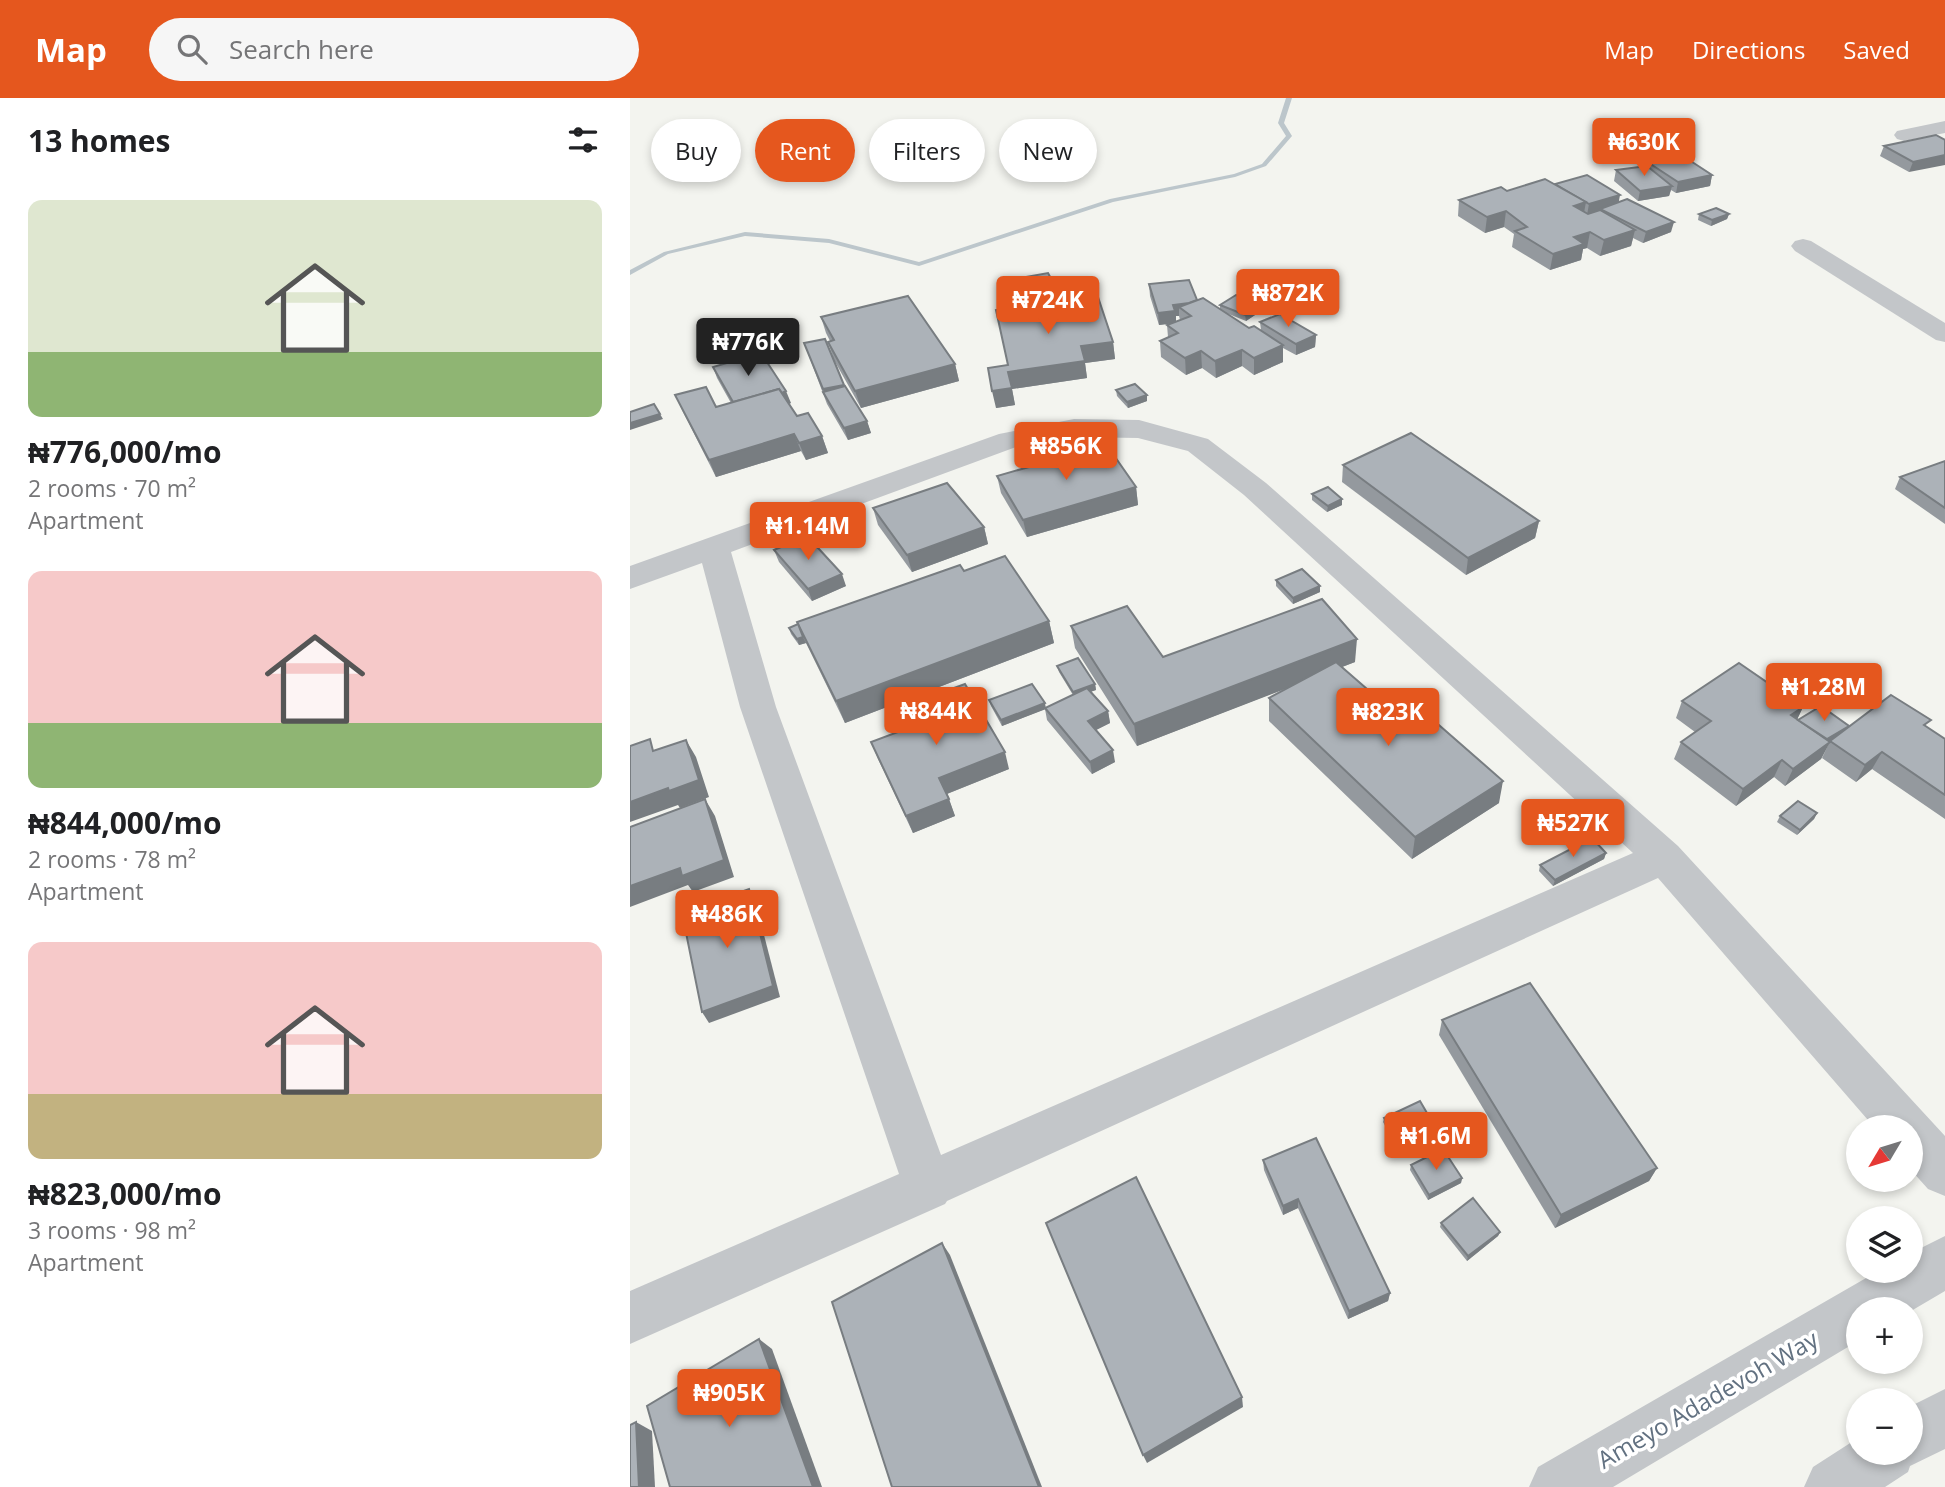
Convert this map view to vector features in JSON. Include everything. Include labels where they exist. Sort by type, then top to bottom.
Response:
[{"type":"street","points":[[1905,135],[1945,127]]},
{"type":"street","points":[[1802,246],[1945,334]]},
{"type":"street","points":[[630,578],[1009,440],[1074,428],[1113,428],[1139,429],[1199,445],[1255,489],[1664,857],[1894,1115]]},
{"type":"street","points":[[714,547],[758,707],[928,1187]]},
{"type":"street","points":[[630,1318],[1664,857]]},
{"type":"street","points":[[1923,1147],[1945,1172]]},
{"type":"street","points":[[1885,1297],[1945,1262]]},
{"type":"street","name":"Ameyo Adadevoh Way","points":[[1558,1487],[1846,1319]]},
{"type":"street","points":[[1923,1431],[1945,1417]]},
{"type":"street","points":[[1833,1487],[1868,1465]]},
{"type":"building","points":[[1936,135],[1945,140],[1945,155],[1913,162],[1884,146]]},
{"type":"building","points":[[1683,156],[1712,175],[1678,182],[1649,163]]},
{"type":"building","points":[[1647,166],[1672,186],[1640,191],[1616,170]]},
{"type":"building","points":[[1587,175],[1620,195],[1589,204],[1555,184]]},
{"type":"building","points":[[1545,179],[1586,202],[1574,206],[1588,214],[1600,210],[1635,230],[1604,240],[1590,232],[1574,237],[1584,244],[1553,254],[1515,231],[1527,227],[1506,211],[1487,217],[1459,200],[1501,187],[1507,191]]},
{"type":"building","points":[[1627,199],[1674,222],[1646,232],[1600,209]]},
{"type":"building","points":[[1716,208],[1729,214],[1712,220],[1699,214]]},
{"type":"building","points":[[1048,273],[1061,297],[1015,305],[1003,281]]},
{"type":"building","points":[[1189,280],[1197,300],[1173,305],[1175,311],[1158,313],[1149,284]]},
{"type":"building","points":[[1236,295],[1261,305],[1245,315],[1220,305]]},
{"type":"building","points":[[908,296],[955,364],[855,391],[828,342],[834,340],[821,317]]},
{"type":"building","points":[[1098,297],[1113,342],[1081,346],[1085,361],[1008,372],[1012,388],[992,391],[988,368],[1008,365],[996,310]]},
{"type":"building","points":[[1203,298],[1249,328],[1254,326],[1283,345],[1254,358],[1242,350],[1215,361],[1201,351],[1185,358],[1160,341],[1178,333],[1167,325],[1191,316],[1179,307]]},
{"type":"building","points":[[1280,314],[1316,335],[1296,344],[1260,322]]},
{"type":"building","points":[[825,339],[844,385],[823,389],[804,343]]},
{"type":"building","points":[[761,353],[786,391],[782,393],[779,389],[733,402],[713,367]]},
{"type":"building","points":[[1135,384],[1147,395],[1127,402],[1116,390]]},
{"type":"building","points":[[845,386],[867,421],[844,428],[823,392]]},
{"type":"building","points":[[706,387],[716,407],[779,389],[797,416],[808,413],[822,436],[799,443],[794,434],[709,460],[675,395]]},
{"type":"building","points":[[654,404],[660,414],[630,423],[630,412]]},
{"type":"building","points":[[1411,433],[1539,521],[1468,558],[1343,465]]},
{"type":"building","points":[[1106,444],[1136,487],[1023,520],[997,476],[1068,456]]},
{"type":"building","points":[[1945,461],[1945,508],[1900,477]]},
{"type":"building","points":[[947,483],[984,527],[907,555],[873,508]]},
{"type":"building","points":[[1328,487],[1342,499],[1328,506],[1312,494]]},
{"type":"building","points":[[807,536],[842,574],[808,589],[774,550]]},
{"type":"building","points":[[1005,556],[1049,621],[836,701],[797,622],[960,565],[964,571]]},
{"type":"building","points":[[1302,569],[1320,586],[1293,598],[1276,580]]},
{"type":"building","points":[[1322,599],[1357,639],[1134,724],[1071,626],[1127,606],[1163,657]]},
{"type":"building","points":[[798,624],[803,637],[797,639],[789,628]]},
{"type":"building","points":[[1078,658],[1095,684],[1073,692],[1057,666]]},
{"type":"building","points":[[1336,662],[1382,702],[1400,691],[1503,781],[1415,837],[1269,698]]},
{"type":"building","points":[[1739,663],[1803,707],[1791,715],[1830,742],[1793,769],[1782,760],[1743,789],[1681,742],[1711,721],[1682,701]]},
{"type":"building","points":[[965,684],[1005,752],[939,778],[949,799],[906,816],[871,742],[914,726],[904,706]]},
{"type":"building","points":[[1032,684],[1045,703],[1001,720],[989,700]]},
{"type":"building","points":[[1087,688],[1108,711],[1088,721],[1113,750],[1090,762],[1045,708]]},
{"type":"building","points":[[1891,695],[1931,720],[1924,725],[1945,739],[1945,795],[1882,752],[1865,765],[1830,741]]},
{"type":"building","points":[[1821,706],[1849,726],[1827,739],[1798,720]]},
{"type":"building","points":[[650,739],[653,751],[686,740],[699,780],[630,802],[630,746]]},
{"type":"building","points":[[705,799],[724,860],[682,876],[680,868],[630,886],[630,827]]},
{"type":"building","points":[[1798,801],[1817,813],[1800,830],[1780,816]]},
{"type":"building","points":[[1592,838],[1606,853],[1555,880],[1540,865]]},
{"type":"building","points":[[749,889],[773,986],[702,1012],[682,913]]},
{"type":"building","points":[[1530,983],[1657,1168],[1561,1215],[1442,1020]]},
{"type":"building","points":[[1420,1101],[1434,1125],[1398,1142],[1384,1118]]},
{"type":"building","points":[[1316,1138],[1390,1293],[1349,1311],[1298,1199],[1283,1206],[1263,1160]]},
{"type":"building","points":[[1443,1149],[1462,1178],[1429,1195],[1411,1165]]},
{"type":"building","points":[[1136,1177],[1242,1397],[1143,1455],[1046,1223]]},
{"type":"building","points":[[1473,1198],[1500,1232],[1468,1256],[1441,1223]]},
{"type":"building","points":[[942,1243],[1039,1487],[892,1487],[832,1302]]},
{"type":"building","points":[[759,1339],[813,1487],[670,1487],[647,1406]]},
{"type":"building","points":[[636,1422],[639,1487],[630,1487],[630,1425]]},
{"type":"waterway","points":[[630,273],[666,253],[745,234],[829,241],[919,264],[1112,200],[1235,175],[1264,165],[1289,136],[1281,123],[1289,98]]}]
